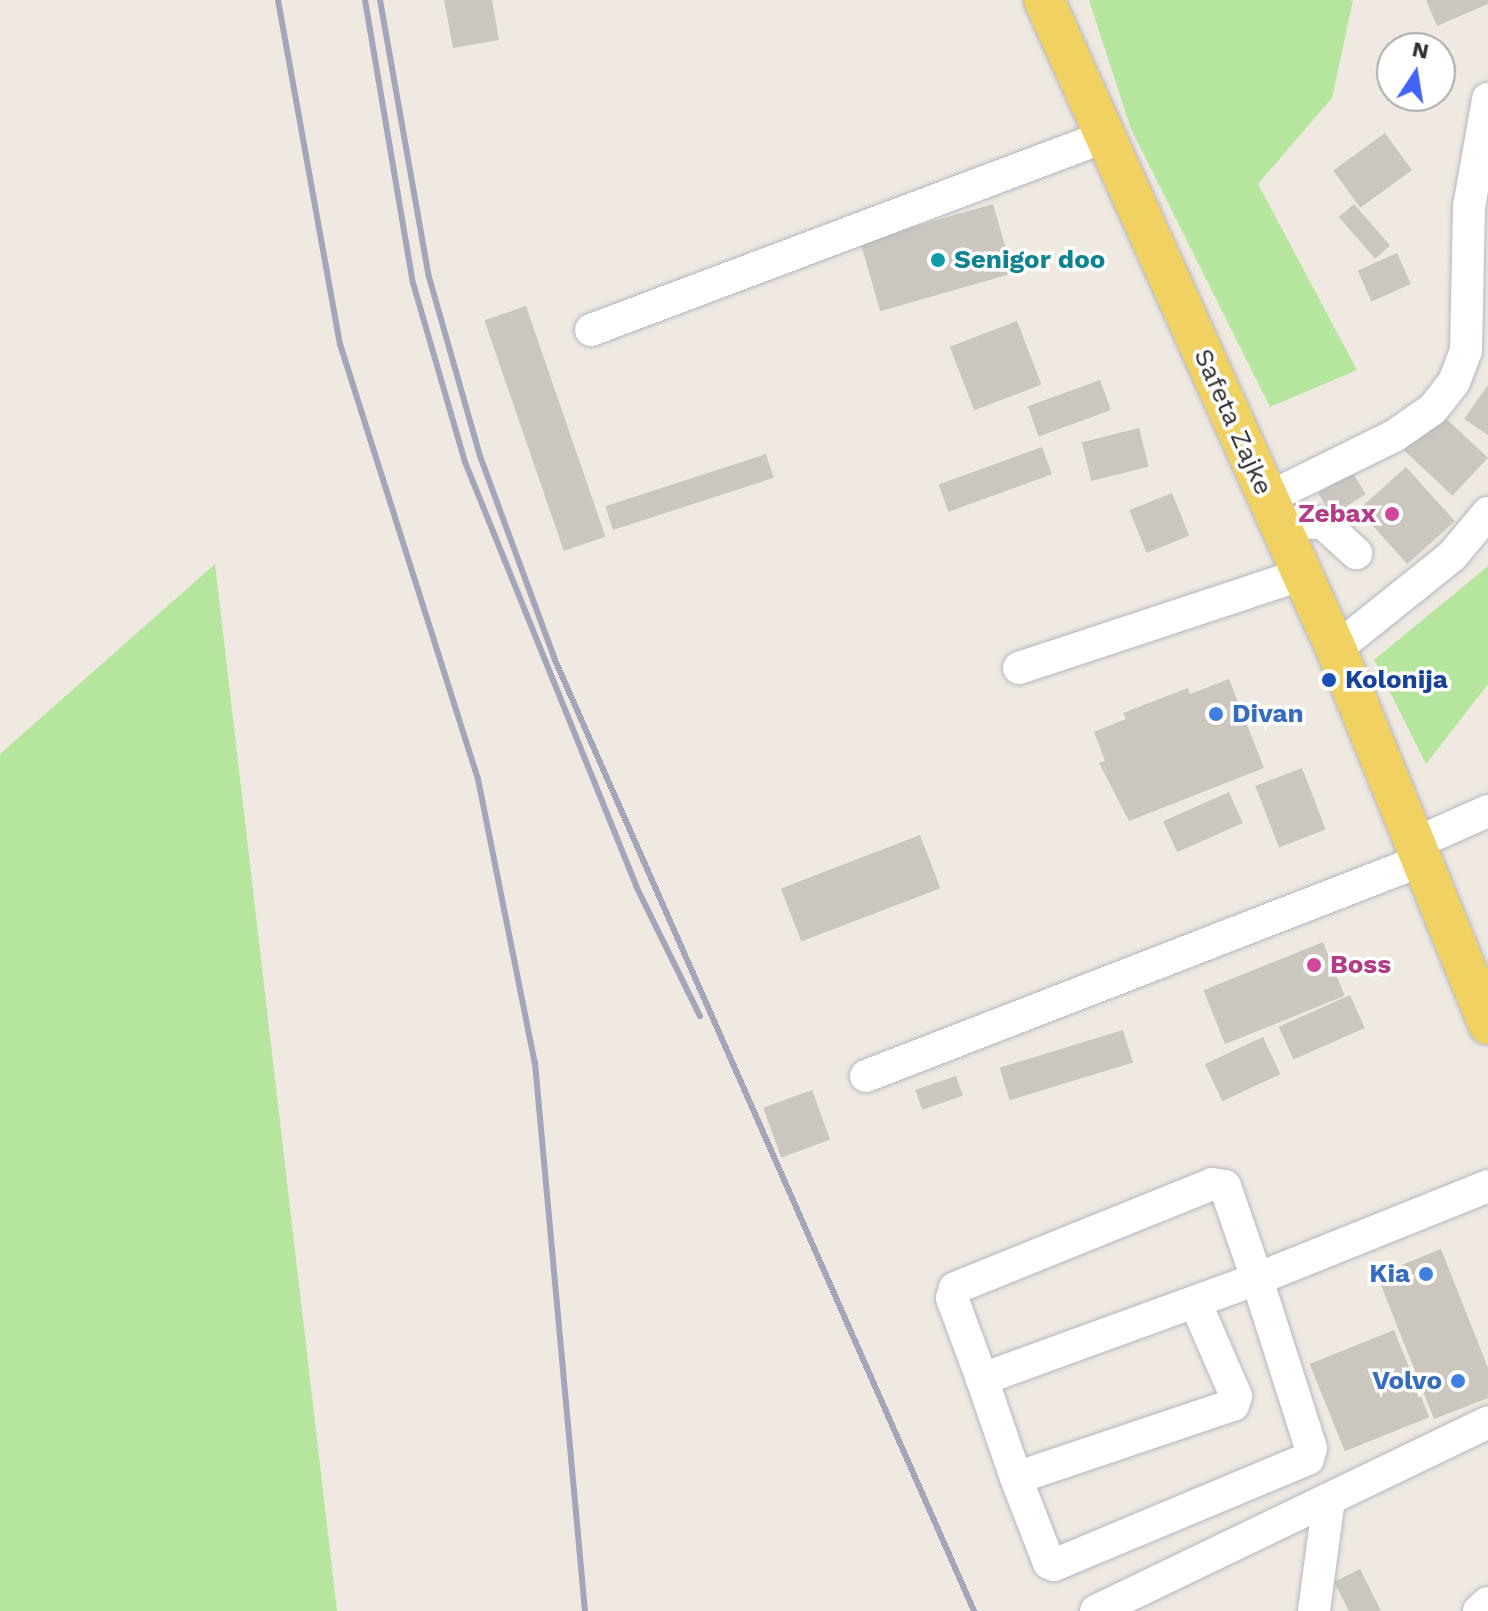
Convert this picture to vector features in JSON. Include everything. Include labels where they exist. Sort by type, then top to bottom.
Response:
[{"type":"main road","name":"Safeta Zajke","points":[[1044,0],[1336,649],[1488,1024]]},
{"type":"street","points":[[1273,510],[1433,409],[1454,382],[1466,351],[1469,207],[1488,99]]},
{"type":"street","points":[[591,330],[1104,137]]},
{"type":"street","points":[[1273,510],[1323,523],[1356,553]]},
{"type":"street","points":[[1336,649],[1452,556],[1488,513]]},
{"type":"street","points":[[1019,668],[1301,575]]},
{"type":"street","points":[[866,1076],[1419,852],[1488,811]]},
{"type":"street","points":[[1212,1184],[1225,1186],[1311,1448],[1308,1459],[1054,1565],[1049,1563],[1016,1478],[982,1379],[952,1298],[955,1288],[1212,1184]]},
{"type":"street","points":[[982,1379],[1485,1197]]},
{"type":"street","points":[[1016,1478],[1233,1405],[1236,1396],[1196,1304]]},
{"type":"street","points":[[1096,1611],[1488,1422]]},
{"type":"street","points":[[1314,1611],[1329,1499]]},
{"type":"street","points":[[1479,1611],[1488,1603]]},
{"type":"green space","points":[[1089,0],[1353,0],[1332,98],[1258,184],[1357,370],[1270,407],[1131,129]]},
{"type":"green space","points":[[215,564],[337,1611],[0,1611],[0,754]]},
{"type":"green space","points":[[1488,566],[1488,684],[1426,764],[1374,660]]},
{"type":"building","points":[[444,0],[492,0],[499,40],[453,48]]},
{"type":"building","points":[[1426,0],[1488,0],[1488,4],[1437,26]]},
{"type":"building","points":[[1385,133],[1412,170],[1360,208],[1333,171]]},
{"type":"building","name":"Senigor doo","points":[[993,204],[1013,273],[880,311],[860,242]]},
{"type":"building","points":[[1354,204],[1390,246],[1375,259],[1339,217]]},
{"type":"building","points":[[1397,253],[1411,284],[1372,302],[1358,270]]},
{"type":"building","points":[[526,306],[605,537],[564,551],[484,320]]},
{"type":"building","points":[[1017,321],[1041,384],[974,410],[950,347]]},
{"type":"building","points":[[1100,380],[1111,410],[1039,436],[1028,406]]},
{"type":"building","points":[[1488,385],[1488,435],[1464,419]]},
{"type":"building","points":[[1439,412],[1488,458],[1453,496],[1404,450]]},
{"type":"building","points":[[1139,428],[1149,467],[1091,481],[1082,442]]},
{"type":"building","points":[[1042,447],[1052,474],[949,512],[939,485]]},
{"type":"building","points":[[766,454],[774,478],[613,530],[605,506]]},
{"type":"building","points":[[1406,467],[1455,521],[1407,564],[1358,510]]},
{"type":"building","points":[[1352,472],[1366,494],[1332,515],[1318,493]]},
{"type":"building","points":[[1172,493],[1189,536],[1147,553],[1129,510]]},
{"type":"building","points":[[1229,679],[1264,768],[1129,821],[1099,763],[1105,761],[1094,732],[1126,719],[1123,713],[1188,688],[1190,694]]},
{"type":"building","points":[[1302,768],[1326,830],[1279,848],[1255,786]]},
{"type":"building","points":[[1229,792],[1243,823],[1177,852],[1163,821]]},
{"type":"building","points":[[920,835],[940,888],[801,942],[781,888]]},
{"type":"building","points":[[1323,942],[1345,996],[1225,1044],[1203,990]]},
{"type":"building","points":[[1350,995],[1365,1028],[1293,1060],[1279,1027]]},
{"type":"building","points":[[1123,1030],[1133,1063],[1010,1100],[1000,1068]]},
{"type":"building","points":[[1263,1037],[1280,1074],[1222,1101],[1205,1064]]},
{"type":"building","points":[[956,1076],[963,1096],[922,1110],[915,1090]]},
{"type":"building","points":[[812,1090],[830,1140],[781,1158],[763,1108]]},
{"type":"building","points":[[1441,1249],[1488,1368],[1488,1398],[1434,1419],[1377,1275]]},
{"type":"building","points":[[1394,1330],[1429,1417],[1345,1451],[1310,1364]]},
{"type":"building","points":[[1360,1569],[1381,1611],[1349,1611],[1334,1582]]},
{"type":"railway","points":[[278,0],[340,344],[478,779],[535,1063],[585,1611]]},
{"type":"railway","points":[[365,0],[413,283],[465,462],[636,886],[700,1016]]},
{"type":"railway","points":[[380,0],[429,277],[480,456],[555,660],[974,1611]]},
{"type":"place","name":"Senigor doo","points":[[938,260]]},
{"type":"place","name":"Zebax","points":[[1392,514]]},
{"type":"place","name":"Kolonija","points":[[1329,680]]},
{"type":"place","name":"Divan","points":[[1216,714]]},
{"type":"place","name":"Boss","points":[[1314,965]]},
{"type":"place","name":"Kia","points":[[1426,1274]]},
{"type":"place","name":"Volvo","points":[[1458,1381]]}]
